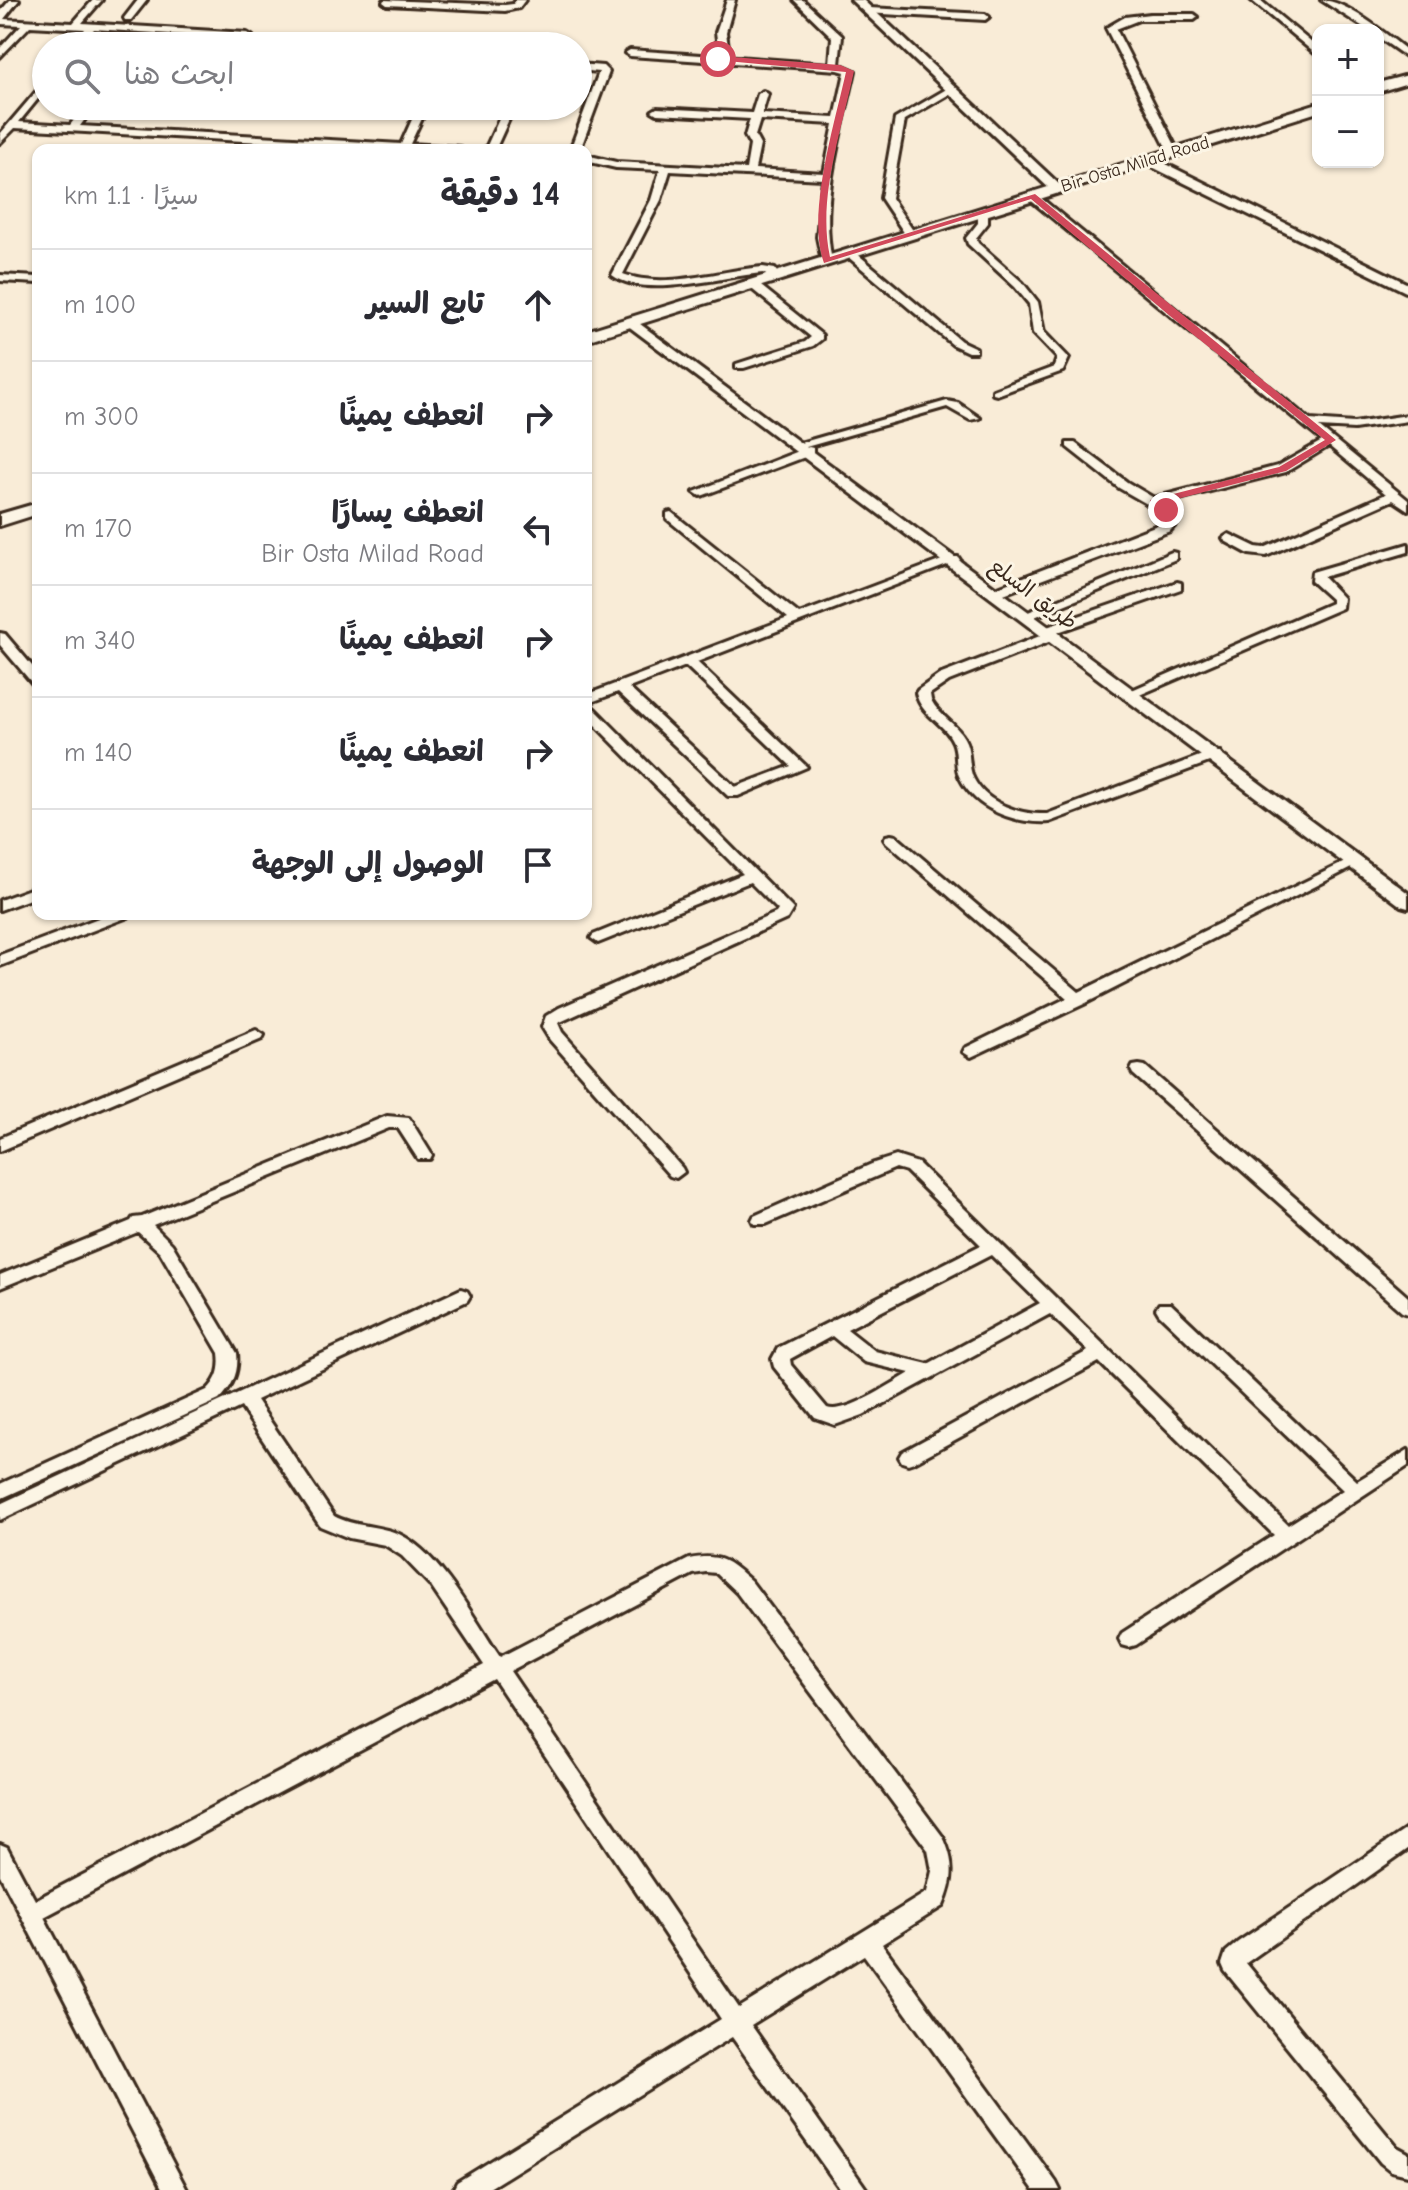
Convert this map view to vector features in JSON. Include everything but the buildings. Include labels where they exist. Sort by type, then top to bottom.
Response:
[{"type":"main road","points":[[1384,86],[1408,79]]},
{"type":"main road","name":"Bir Osta Milad Road","points":[[592,334],[1312,109]]},
{"type":"main road","points":[[0,520],[32,510]]},
{"type":"street","points":[[0,19],[15,0]]},
{"type":"street","points":[[76,25],[98,0]]},
{"type":"street","points":[[128,18],[143,0]]},
{"type":"street","points":[[387,2],[505,8],[516,6],[521,0]]},
{"type":"street","points":[[718,59],[723,47],[721,32],[731,0]]},
{"type":"street","points":[[798,0],[837,36],[834,66]]},
{"type":"street","points":[[857,0],[1057,189]]},
{"type":"street","points":[[1255,0],[1312,48]]},
{"type":"street","points":[[1325,0],[1363,24]]},
{"type":"street","points":[[869,11],[985,17]]},
{"type":"street","points":[[1174,153],[1111,28],[1129,20],[1194,17]]},
{"type":"street","points":[[0,19],[185,32]]},
{"type":"street","points":[[0,54],[28,22]]},
{"type":"street","points":[[87,32],[92,26]]},
{"type":"street","points":[[1384,38],[1408,55]]},
{"type":"street","points":[[630,53],[834,66],[850,71],[828,176],[822,237],[827,261]]},
{"type":"street","points":[[592,68],[604,72],[592,104]]},
{"type":"street","points":[[911,235],[886,198],[900,119],[950,90]]},
{"type":"street","points":[[750,172],[755,145],[750,136],[763,94]]},
{"type":"street","points":[[0,140],[32,100]]},
{"type":"street","points":[[657,111],[840,121]]},
{"type":"street","points":[[73,128],[79,120]]},
{"type":"street","points":[[405,144],[417,120]]},
{"type":"street","points":[[493,144],[504,120]]},
{"type":"street","points":[[577,144],[586,120]]},
{"type":"street","points":[[12,125],[280,144]]},
{"type":"street","points":[[592,159],[616,165],[828,176]]},
{"type":"street","points":[[1150,161],[1408,289]]},
{"type":"street","points":[[666,168],[656,200],[617,275],[627,279],[662,281],[763,270],[771,271],[775,277]]},
{"type":"street","points":[[1032,196],[1408,506]]},
{"type":"street","points":[[983,211],[983,223],[971,238],[973,244],[1019,285],[1034,304],[1039,333],[1063,358],[1059,369],[997,392]]},
{"type":"street","points":[[851,254],[957,343],[972,350]]},
{"type":"street","points":[[0,278],[32,280]]},
{"type":"street","points":[[740,366],[809,344],[818,337],[752,284]]},
{"type":"street","name":"طريق السلع","points":[[632,322],[1408,902]]},
{"type":"street","points":[[700,492],[804,448],[947,404],[974,418]]},
{"type":"street","points":[[1310,423],[1354,426],[1408,418]]},
{"type":"street","points":[[1153,502],[1282,469],[1331,440]]},
{"type":"street","points":[[997,592],[1166,528],[1171,523],[1170,517],[1153,502],[1123,485],[1071,445]]},
{"type":"street","points":[[1229,538],[1253,551],[1266,552],[1395,495]]},
{"type":"street","points":[[671,516],[797,619]]},
{"type":"street","points":[[1132,693],[1337,605],[1337,598],[1317,581],[1316,575],[1408,548]]},
{"type":"street","points":[[1027,615],[1172,556]]},
{"type":"street","points":[[592,698],[954,560]]},
{"type":"street","points":[[1177,586],[944,678],[923,693],[929,709],[962,745],[966,778],[994,806],[1024,818],[1049,818],[1215,755]]},
{"type":"street","points":[[0,637],[32,674]]},
{"type":"street","points":[[620,687],[733,793],[800,767],[688,661]]},
{"type":"street","points":[[592,714],[786,909],[782,916],[551,1020],[550,1027],[556,1036],[676,1172]]},
{"type":"street","points":[[891,839],[1079,1000]]},
{"type":"street","points":[[971,1052],[1354,863]]},
{"type":"street","points":[[598,938],[754,875]]},
{"type":"street","points":[[0,905],[32,893]]},
{"type":"street","points":[[0,961],[107,920]]},
{"type":"street","points":[[0,1145],[256,1035]]},
{"type":"street","points":[[1139,1070],[1404,1298]]},
{"type":"street","points":[[0,1282],[387,1122],[403,1122],[424,1155]]},
{"type":"street","points":[[760,1220],[859,1175],[896,1162],[904,1163],[927,1180],[995,1246],[1287,1536]]},
{"type":"street","points":[[0,1492],[213,1395],[224,1385],[230,1363],[228,1353],[166,1248],[139,1222]]},
{"type":"street","points":[[995,1246],[784,1353],[781,1359],[783,1367],[821,1413],[835,1418],[857,1410],[1053,1304]]},
{"type":"street","points":[[0,1512],[461,1296]]},
{"type":"street","points":[[1165,1309],[1356,1491]]},
{"type":"street","points":[[834,1328],[870,1357],[930,1371]]},
{"type":"street","points":[[908,1457],[1102,1352]]},
{"type":"street","points":[[244,1397],[327,1521],[338,1529],[390,1539],[405,1547],[437,1579],[735,2022],[855,2190]]},
{"type":"street","points":[[1129,1639],[1408,1457]]},
{"type":"street","points":[[33,1912],[689,1567],[706,1564],[721,1566],[732,1573],[765,1611],[916,1813],[943,1858],[942,1877],[935,1899],[465,2190]]},
{"type":"street","points":[[1408,1837],[1246,1949],[1234,1959],[1233,1964],[1389,2155],[1399,2163],[1408,2164]]},
{"type":"street","points":[[0,1854],[33,1912],[175,2190]]},
{"type":"street","points":[[868,1942],[1048,2190]]},
{"type":"route","points":[[718,59],[840,67],[850,71],[828,176],[822,237],[827,261],[1032,196],[1173,315],[1331,440],[1282,469],[1153,502],[1166,510]]}]
